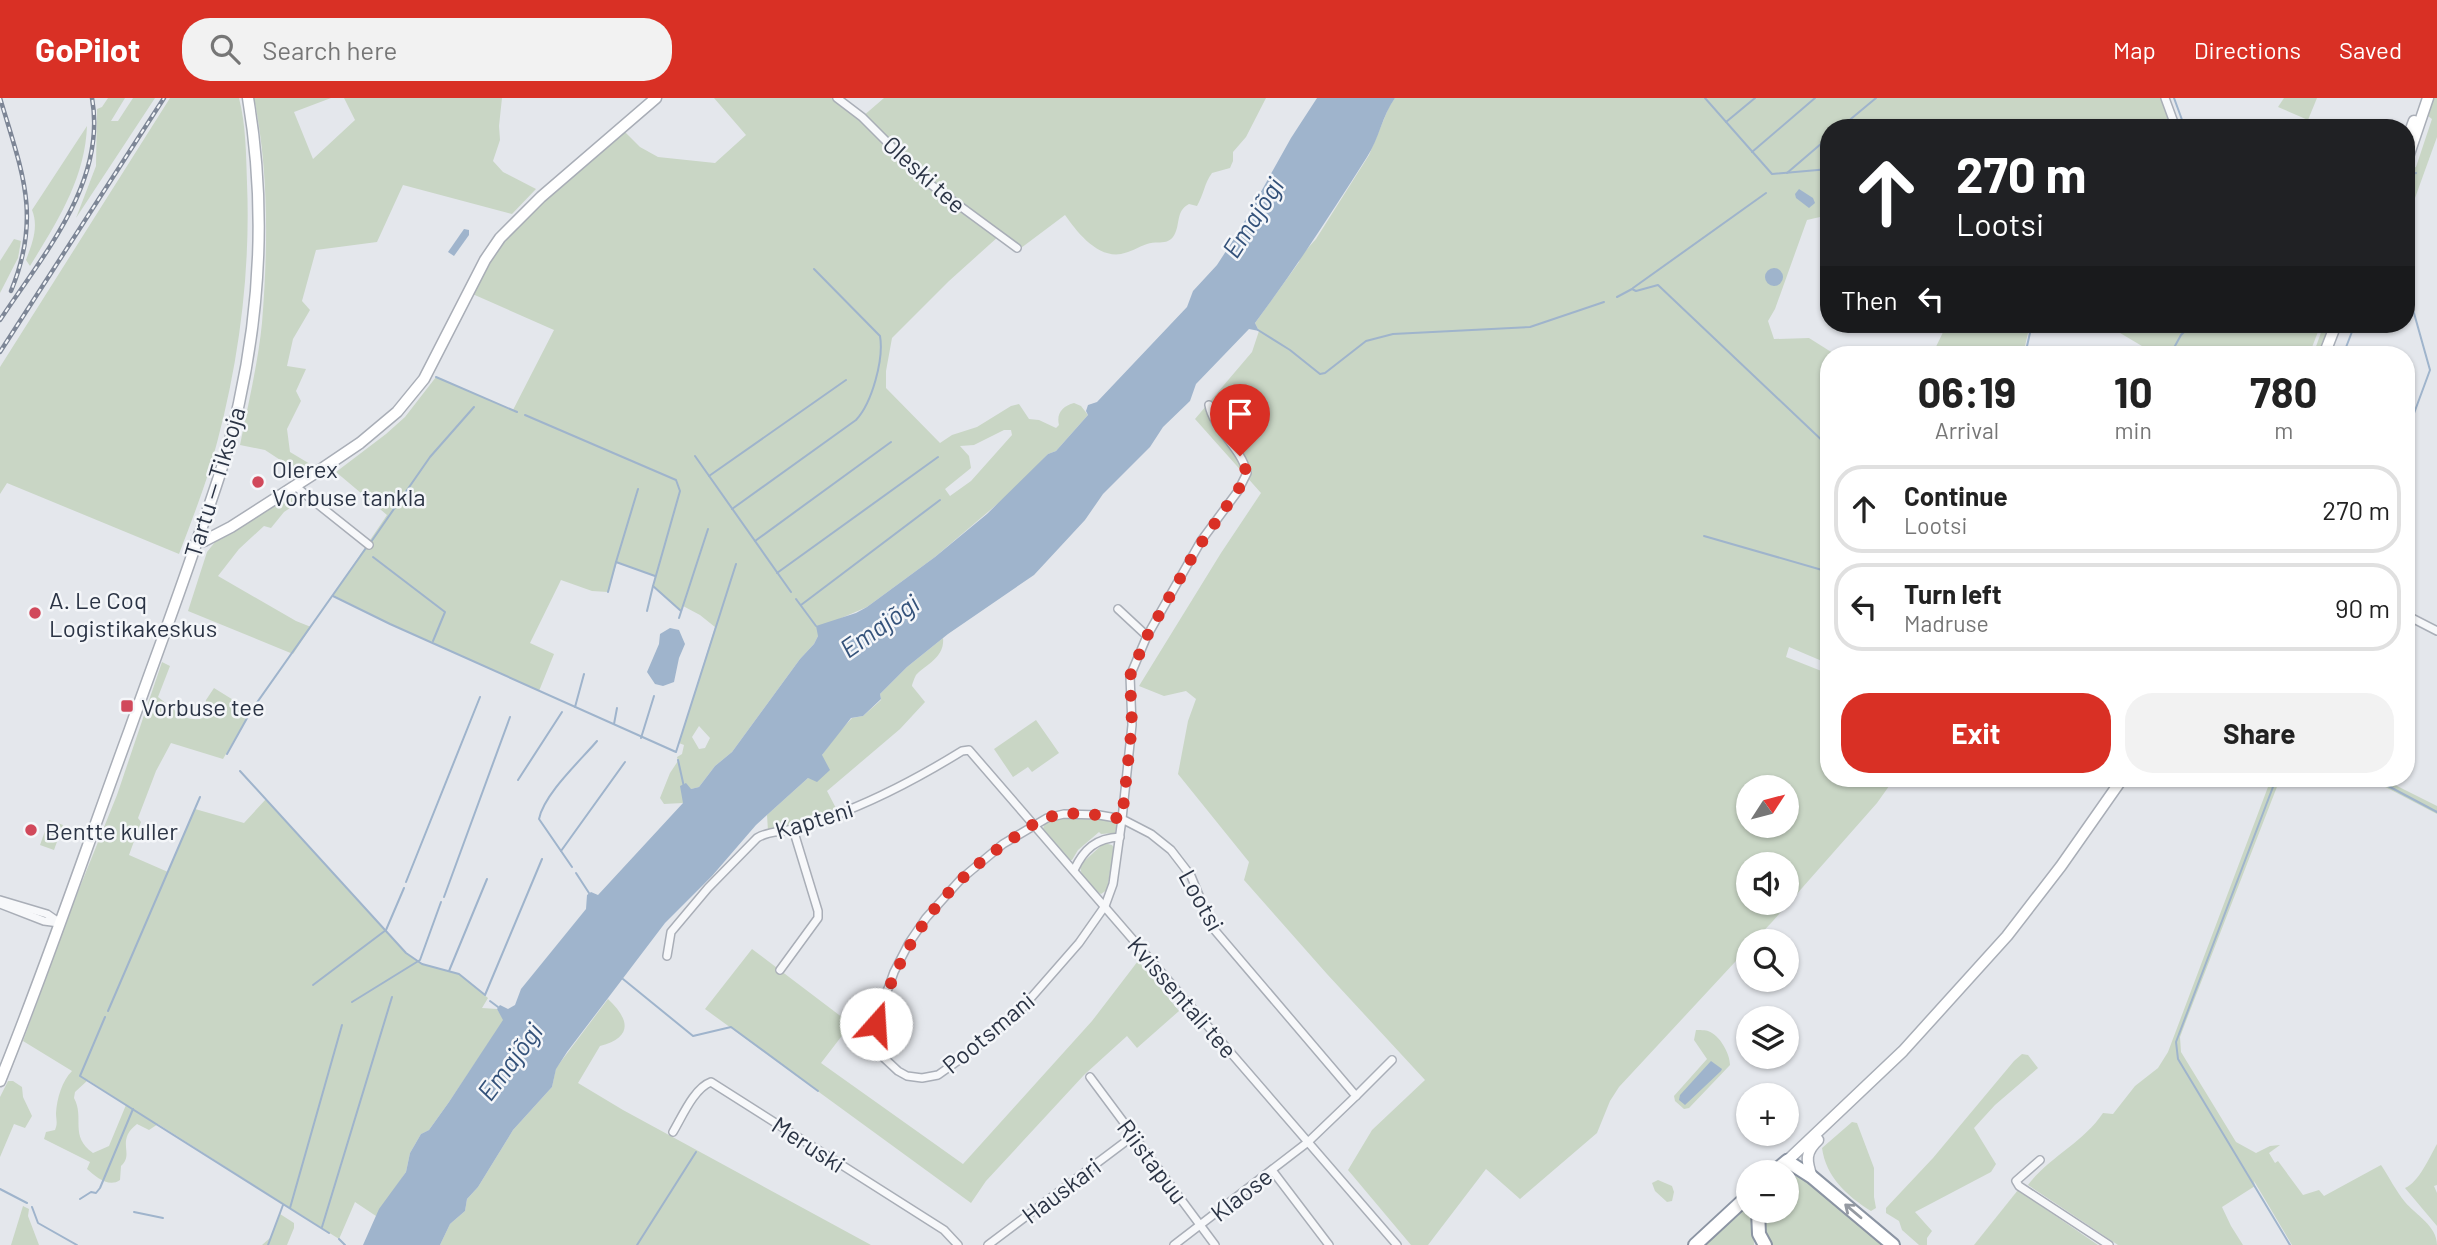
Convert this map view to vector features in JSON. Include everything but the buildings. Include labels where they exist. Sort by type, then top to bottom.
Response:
[{"type":"highway","points":[[1799,1168],[1893,1245]]},
{"type":"highway","points":[[1695,1245],[1736,1207]]},
{"type":"highway","points":[[1759,1223],[1759,1234],[1765,1245]]},
{"type":"main road","name":"Tartu — Tiksoja","points":[[0,1081],[198,540],[220,474],[239,403],[255,304],[259,257],[258,171],[248,98]]},
{"type":"main road","points":[[198,540],[204,541],[231,527],[381,426],[411,397],[424,379],[480,268],[500,238],[541,197],[656,98]]},
{"type":"main road","points":[[2415,119],[2423,98]]},
{"type":"main road","points":[[2415,136],[2428,98]]},
{"type":"main road","points":[[1787,1160],[1910,1044],[2007,936],[2061,866],[2116,787]]},
{"type":"main road","points":[[1812,1177],[1807,1163],[1808,1149],[1850,1109],[1854,1098]]},
{"type":"street","name":"Oleski tee","points":[[837,98],[878,131],[926,181],[1017,248]]},
{"type":"street","points":[[2165,98],[2173,119]]},
{"type":"street","points":[[1105,906],[1113,884],[1122,819],[1132,725],[1130,676],[1147,636],[1195,552],[1247,473],[1232,443],[1213,419],[1209,405]]},
{"type":"street","points":[[295,486],[369,545]]},
{"type":"street","points":[[1118,609],[1147,636]]},
{"type":"street","points":[[2415,619],[2437,631]]},
{"type":"street","name":"Kvissentali tee","points":[[969,750],[1397,1245]]},
{"type":"street","name":"Kapteni","points":[[667,956],[671,932],[708,888],[757,838],[764,834],[793,829],[873,800],[962,751],[969,750]]},
{"type":"street","name":"Lootsi","points":[[1034,825],[1064,814],[1122,819],[1151,834],[1171,850],[1191,876],[1212,927],[1356,1096]]},
{"type":"street","name":"Pootsmani","points":[[1034,825],[987,856],[961,878],[926,918],[909,943],[894,972],[876,1024],[875,1036],[880,1052],[887,1062],[907,1076],[922,1077],[938,1075],[960,1061],[1023,1007],[1052,976],[1105,906]]},
{"type":"street","points":[[780,970],[818,918],[793,829]]},
{"type":"street","points":[[1074,870],[1082,856],[1097,841],[1120,837]]},
{"type":"street","points":[[0,902],[44,921],[60,923]]},
{"type":"street","points":[[1308,1142],[1392,1060]]},
{"type":"street","name":"Riistapuu","points":[[1090,1077],[1215,1245]]},
{"type":"street","name":"Meruski","points":[[673,1132],[697,1093],[705,1084],[711,1082],[944,1230],[958,1245]]},
{"type":"street","name":"Hauskari","points":[[988,1245],[1133,1136]]},
{"type":"street","name":"Klaose","points":[[1174,1245],[1308,1142]]},
{"type":"street","points":[[2040,1160],[2015,1181],[2019,1186],[2109,1245]]},
{"type":"street","points":[[1272,1170],[1329,1245]]},
{"type":"green space","points":[[108,98],[125,98],[111,121],[118,121],[133,98],[155,98],[76,218],[96,166],[97,109],[102,107]]},
{"type":"green space","points":[[170,98],[239,98],[244,129],[248,219],[240,327],[228,398],[210,468],[179,554],[7,483],[0,494],[0,367]]},
{"type":"green space","points":[[254,98],[331,98],[294,112],[313,159],[355,120],[344,98],[502,98],[500,140],[493,161],[503,172],[536,189],[512,214],[403,185],[377,242],[316,250],[302,301],[310,310],[293,339],[287,366],[306,369],[296,391],[301,401],[287,429],[290,452],[315,467],[303,475],[265,450],[240,445],[260,338],[265,266],[265,181]]},
{"type":"green space","points":[[714,98],[837,98],[862,117],[884,98],[1266,98],[1246,137],[1233,152],[1230,168],[1212,173],[1197,206],[1189,204],[1182,211],[1170,240],[1150,243],[1121,254],[1112,254],[1088,242],[1065,215],[1021,248],[999,236],[892,338],[886,388],[940,443],[1019,404],[1029,419],[1039,420],[1056,428],[1061,411],[1070,404],[1081,406],[1088,415],[1056,451],[1048,454],[1015,489],[935,557],[867,607],[839,619],[818,636],[732,752],[715,766],[699,787],[691,789],[683,803],[664,804],[660,798],[678,761],[677,757],[682,754],[684,745],[679,743],[715,627],[683,606],[681,611],[653,586],[655,576],[617,562],[608,592],[592,591],[561,580],[530,643],[554,654],[539,691],[390,624],[333,595],[387,515],[336,472],[405,417],[436,377],[513,410],[554,330],[468,292],[500,238],[621,128],[640,147],[658,157],[715,163],[746,135]],"holes":[[[1004,430],[1011,430],[1012,435],[971,481],[950,496],[945,489],[971,468],[969,456],[960,446],[974,445]],[[699,726],[710,738],[705,748],[699,749],[692,737]]]},
{"type":"green space","points":[[1395,98],[2162,98],[2169,119],[1820,119],[1820,217],[1807,220],[1775,309],[1768,321],[1774,339],[1809,338],[1822,346],[1820,660],[1789,647],[1786,657],[1820,670],[1820,787],[1888,787],[1799,891],[1799,852],[1736,852],[1736,915],[1778,915],[1765,929],[1736,929],[1736,961],[1619,1087],[1597,1133],[1520,1199],[1486,1169],[1428,1245],[1411,1245],[1348,1170],[1372,1130],[1425,1080],[1244,880],[1249,862],[1178,774],[1188,721],[1196,699],[1186,691],[1164,696],[1139,686],[1261,493],[1195,419],[1252,352],[1259,331],[1255,323],[1300,257],[1316,239],[1369,155]]},
{"type":"green space","points":[[2284,98],[2317,98],[2308,119],[2278,107]]},
{"type":"green space","points":[[2433,98],[2437,98],[2437,137],[2415,198],[2415,167],[2432,119],[2428,116]]},
{"type":"green space","points":[[87,126],[75,182],[30,266],[26,260],[35,229],[32,210]]},
{"type":"green space","points":[[14,239],[21,241],[18,258],[0,293],[0,261]]},
{"type":"green space","points":[[1943,333],[2028,333],[2025,346],[1936,346]]},
{"type":"green space","points":[[2120,333],[2318,333],[2312,346],[2142,346]]},
{"type":"green space","points":[[2321,333],[2330,333],[2324,346],[2316,346]]},
{"type":"green space","points":[[295,493],[305,498],[284,512],[271,528],[264,526],[239,549],[218,576],[311,627],[293,654],[188,611],[207,552],[215,542]]},
{"type":"green space","points":[[943,638],[938,655],[916,675],[912,684],[925,702],[900,729],[827,791],[838,812],[768,831],[767,815],[808,778],[813,779],[822,755],[839,732],[852,718],[863,716],[881,700],[880,694],[907,667]]},
{"type":"green space","points":[[162,662],[170,666],[158,697],[185,717],[203,718],[206,700],[214,688],[251,711],[223,759],[171,743],[156,771],[138,818],[141,822],[129,855],[168,872],[195,809],[244,823],[266,799],[406,953],[422,964],[459,974],[488,998],[482,1008],[497,1009],[504,1020],[429,1130],[421,1134],[410,1153],[406,1172],[376,1216],[355,1202],[339,1239],[158,1124],[149,1130],[137,1124],[131,1130],[127,1136],[126,1157],[121,1166],[120,1180],[111,1183],[98,1178],[87,1169],[90,1162],[44,1139],[46,1132],[55,1130],[59,1096],[72,1071],[23,1041],[73,904],[117,795]],"holes":[[[88,1080],[126,1105],[109,1146],[93,1153],[81,1140],[75,1092]]]},
{"type":"green space","points":[[1036,720],[1059,753],[1032,772],[1028,767],[1013,777],[994,749]]},
{"type":"green space","points":[[2268,787],[2277,787],[2180,1037],[2181,1052],[2236,1142],[2256,1153],[2270,1146],[2280,1145],[2269,1153],[2303,1195],[2319,1190],[2324,1196],[2381,1165],[2405,1202],[2430,1226],[2437,1245],[2292,1245],[2254,1181],[2255,1186],[2222,1207],[2243,1245],[2118,1245],[2028,1185],[2046,1166],[2086,1133],[2103,1113],[2113,1114],[2135,1086],[2158,1068],[2168,1052]]},
{"type":"green space","points":[[2385,787],[2399,787],[2437,806],[2437,814]]},
{"type":"green space","points":[[1081,816],[1114,820],[1117,823],[1115,833],[1099,832],[1069,860],[1043,829],[1044,825],[1049,820]]},
{"type":"green space","points":[[49,820],[63,825],[54,850],[40,845]]},
{"type":"green space","points":[[1104,843],[1114,848],[1107,890],[1101,894],[1087,882],[1080,865]]},
{"type":"green space","points":[[752,949],[851,1024],[821,1063],[963,1164],[1092,1021],[1138,961],[1179,1011],[1137,1048],[1127,1036],[1084,1075],[986,1181],[971,1203],[705,1009]]},
{"type":"green space","points":[[608,999],[621,1014],[625,1027],[623,1033],[600,1046],[578,1083],[871,1245],[440,1245],[450,1224],[465,1211],[467,1199],[478,1187],[513,1130],[552,1087],[556,1068]]},
{"type":"green space","points":[[1696,1030],[1707,1031],[1716,1036],[1726,1050],[1730,1065],[1689,1108],[1684,1109],[1675,1101],[1674,1096],[1707,1059],[1694,1040]]},
{"type":"green space","points":[[2022,1054],[2028,1055],[2038,1068],[1995,1105],[1974,1128],[1996,1164],[1991,1172],[1915,1212],[1932,1231],[1927,1238],[1927,1245],[1919,1245],[1902,1230],[1899,1221],[1886,1213],[1886,1208],[1933,1158]]},
{"type":"green space","points":[[8,1081],[22,1087],[23,1097],[32,1116],[25,1128],[14,1124],[0,1157],[0,1097]]},
{"type":"green space","points":[[1852,1122],[1857,1123],[1874,1168],[1876,1208],[1871,1211],[1839,1185],[1824,1158],[1822,1148]]},
{"type":"green space","points":[[2437,1144],[2437,1185],[2434,1186],[2437,1193],[2437,1226],[2405,1188],[2419,1175]]},
{"type":"green space","points":[[1799,1177],[1805,1179],[1886,1245],[1771,1245],[1763,1234],[1763,1223],[1799,1223]]},
{"type":"green space","points":[[1658,1180],[1672,1186],[1672,1201],[1667,1202],[1655,1191],[1652,1183]]},
{"type":"green space","points":[[2018,1190],[2098,1245],[1974,1245]]},
{"type":"green space","points":[[23,1206],[29,1209],[28,1216],[39,1245],[11,1245]]},
{"type":"green space","points":[[1736,1213],[1736,1223],[1753,1223],[1754,1245],[1701,1245]]},
{"type":"green space","points":[[280,1214],[294,1223],[287,1245],[262,1245],[270,1238]]},
{"type":"water","name":"Emajõgi","points":[[1317,98],[1395,98],[1367,157],[1299,262],[1255,323],[1259,331],[1249,329],[1196,384],[1190,401],[1163,427],[1150,447],[1103,494],[1085,520],[1034,575],[948,634],[907,667],[863,716],[851,718],[822,755],[830,770],[817,782],[808,778],[756,825],[712,876],[665,923],[567,1052],[556,1069],[552,1087],[513,1130],[478,1187],[467,1199],[465,1211],[450,1224],[440,1245],[363,1245],[379,1209],[406,1172],[410,1153],[421,1134],[429,1130],[503,1020],[497,1009],[500,1005],[508,1009],[515,1005],[521,989],[586,909],[587,895],[591,892],[598,895],[683,803],[680,786],[686,783],[691,789],[699,787],[715,766],[732,752],[814,644],[818,636],[816,626],[867,607],[935,557],[987,514],[1048,454],[1056,451],[1088,415],[1088,405],[1097,402],[1187,307],[1193,291],[1217,265],[1239,231],[1291,138]]},
{"type":"water","points":[[1799,189],[1813,198],[1815,203],[1809,208],[1796,198],[1795,194]]},
{"type":"water","points":[[464,229],[469,230],[469,235],[454,256],[448,252]]},
{"type":"water","points":[[1774,268],[1780,271],[1783,277],[1780,283],[1774,286],[1768,283],[1765,277],[1768,271]]},
{"type":"water","points":[[670,628],[679,630],[685,644],[674,682],[663,686],[655,684],[647,672],[659,644],[660,634]]},
{"type":"water","points":[[1711,1061],[1722,1069],[1721,1071],[1685,1105],[1679,1100],[1680,1095]]},
{"type":"waterway","points":[[1705,98],[1772,174],[1820,170]]},
{"type":"waterway","points":[[1726,122],[1755,98]]},
{"type":"waterway","points":[[1752,152],[1815,98]]},
{"type":"waterway","points":[[1851,119],[1876,98]]},
{"type":"waterway","points":[[2174,98],[2182,119]]},
{"type":"waterway","points":[[1787,173],[1820,145]]},
{"type":"waterway","points":[[1633,288],[1766,193]]},
{"type":"waterway","points":[[732,509],[856,420],[872,392],[880,356],[880,336],[814,269]]},
{"type":"waterway","points":[[1617,297],[1632,289],[1636,291],[1658,285],[1820,438]]},
{"type":"waterway","points":[[1258,330],[1290,350],[1320,374],[1325,373],[1366,341],[1393,334],[1530,327],[1604,302]]},
{"type":"waterway","points":[[2415,317],[2430,370],[2415,411]]},
{"type":"waterway","points":[[2027,346],[2030,333]]},
{"type":"waterway","points":[[2175,346],[2183,333]]},
{"type":"waterway","points":[[2346,346],[2352,333]]},
{"type":"waterway","points":[[436,377],[517,412]]},
{"type":"waterway","points":[[709,476],[846,380]]},
{"type":"waterway","points":[[371,542],[430,457],[474,407]]},
{"type":"waterway","points":[[525,415],[676,480],[680,491],[653,586],[681,611]]},
{"type":"waterway","points":[[755,541],[891,442]]},
{"type":"waterway","points":[[695,456],[791,592]]},
{"type":"waterway","points":[[777,573],[938,457]]},
{"type":"waterway","points":[[638,489],[616,562],[655,576]]},
{"type":"waterway","points":[[801,605],[940,500]]},
{"type":"waterway","points":[[679,618],[708,529]]},
{"type":"waterway","points":[[1704,536],[1820,569]]},
{"type":"waterway","points":[[227,754],[251,711],[366,548]]},
{"type":"waterway","points":[[373,557],[445,612],[433,641]]},
{"type":"waterway","points":[[608,592],[616,562]]},
{"type":"waterway","points":[[333,596],[676,752],[736,564]]},
{"type":"waterway","points":[[647,611],[653,586]]},
{"type":"waterway","points":[[796,599],[816,626]]},
{"type":"waterway","points":[[575,707],[584,674]]},
{"type":"waterway","points":[[641,738],[654,696]]},
{"type":"waterway","points":[[406,882],[480,697]]},
{"type":"waterway","points":[[614,724],[617,708]]},
{"type":"waterway","points":[[518,780],[562,712]]},
{"type":"waterway","points":[[444,897],[510,717]]},
{"type":"waterway","points":[[572,867],[539,819],[555,789],[597,741]]},
{"type":"waterway","points":[[678,760],[684,787]]},
{"type":"waterway","points":[[561,851],[625,762]]},
{"type":"waterway","points":[[240,771],[406,953],[422,964],[459,974],[485,995],[542,859]]},
{"type":"waterway","points":[[2273,787],[2176,1042],[2178,1059],[2290,1245]]},
{"type":"waterway","points":[[2390,787],[2437,812]]},
{"type":"waterway","points":[[108,1011],[200,797]]},
{"type":"waterway","points":[[576,873],[589,893]]},
{"type":"waterway","points":[[449,971],[487,879]]},
{"type":"waterway","points":[[313,985],[386,930],[404,888]]},
{"type":"waterway","points":[[352,1002],[420,960],[441,902]]},
{"type":"waterway","points":[[623,979],[693,1036],[731,1027],[818,1091]]},
{"type":"waterway","points":[[322,1227],[392,997]]},
{"type":"waterway","points":[[490,1001],[498,1007]]},
{"type":"waterway","points":[[105,1017],[80,1076],[329,1233]]},
{"type":"waterway","points":[[290,1208],[342,1025]]},
{"type":"waterway","points":[[80,1199],[91,1192],[96,1193],[100,1188],[133,1109]]},
{"type":"waterway","points":[[637,1245],[696,1152]]},
{"type":"waterway","points":[[0,1189],[27,1203]]},
{"type":"waterway","points":[[268,1245],[283,1205]]},
{"type":"waterway","points":[[32,1207],[38,1223],[77,1245]]},
{"type":"waterway","points":[[134,1212],[163,1218]]},
{"type":"waterway","points":[[339,1239],[345,1245]]},
{"type":"railway","points":[[0,98],[21,172],[27,216],[20,264],[11,291]]},
{"type":"railway","points":[[0,320],[52,243],[81,188],[90,159],[94,129],[92,98]]},
{"type":"railway","points":[[0,352],[164,98]]},
{"type":"place","name":"Olerex Vorbuse tankla","points":[[258,482]]},
{"type":"place","name":"A. Le Coq Logistikakeskus","points":[[35,613]]},
{"type":"place","name":"Vorbuse tee","points":[[127,706]]},
{"type":"place","name":"Bentte kuller","points":[[31,830]]},
{"type":"route","points":[[876,1024],[894,972],[909,943],[940,900],[979,862],[1021,832],[1047,818],[1064,814],[1122,819],[1132,725],[1130,676],[1147,636],[1201,541],[1244,481],[1247,473],[1240,456]]}]
